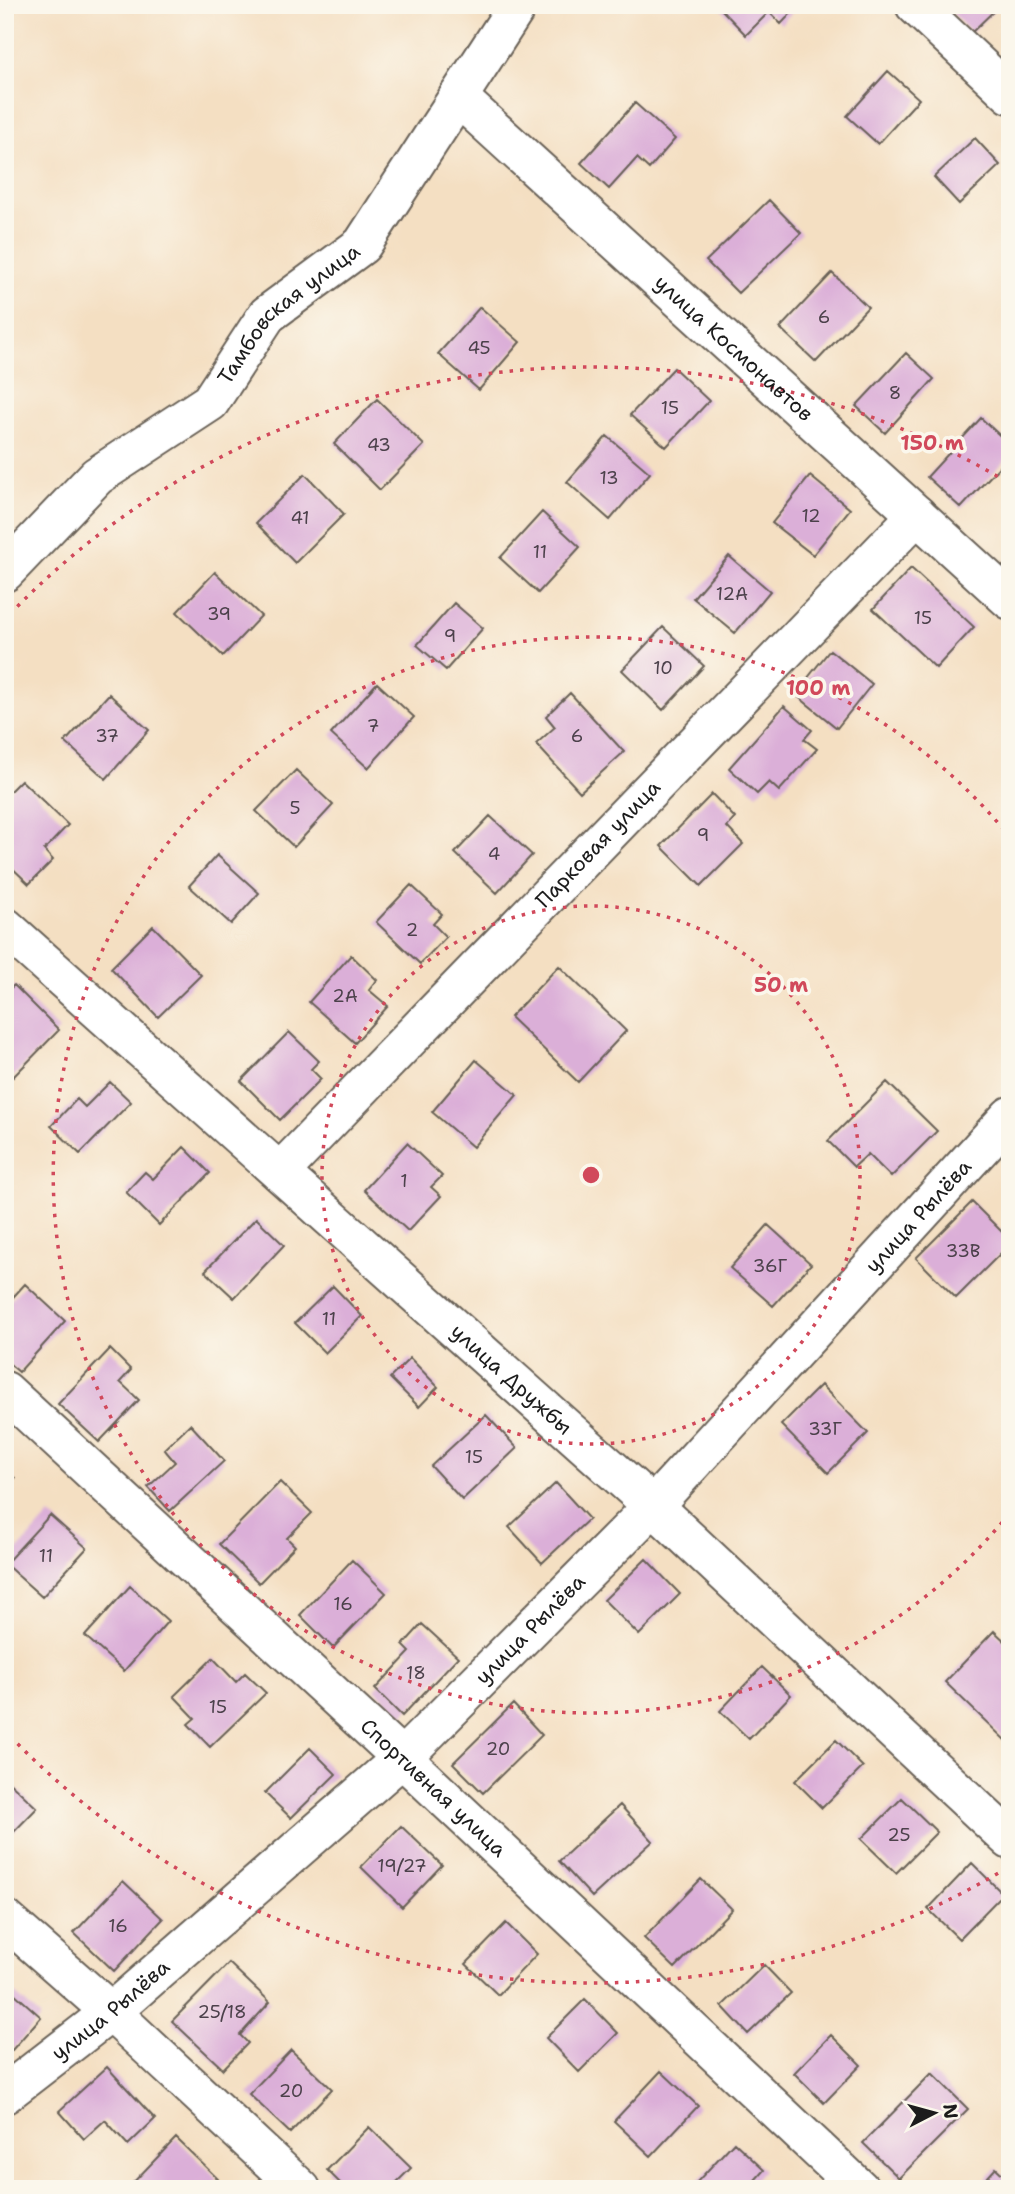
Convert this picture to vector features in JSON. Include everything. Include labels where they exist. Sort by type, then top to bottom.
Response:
[{"type":"street","name":"Тамбовская улица","points":[[5,572],[97,475],[210,402],[267,315],[362,245],[518,5]]},
{"type":"street","points":[[915,5],[1010,94]]},
{"type":"street","name":"улица Космонавтов","points":[[458,97],[1010,600]]},
{"type":"street","name":"Парковая улица","points":[[280,1172],[917,514]]},
{"type":"street","name":"улица Дружбы","points":[[5,927],[653,1506],[1005,1827]]},
{"type":"street","name":"улица Рылёва","points":[[5,2094],[111,2012],[402,1758],[653,1506],[1010,1116]]},
{"type":"street","name":"Спортивная улица","points":[[5,1391],[402,1758],[860,2189]]},
{"type":"street","points":[[5,1919],[111,2012],[301,2189]]},
{"type":"building","points":[[799,5],[781,24],[769,12],[746,35],[719,7]]},
{"type":"building","points":[[945,5],[1000,5],[971,33]]},
{"type":"building","points":[[888,71],[919,99],[878,144],[847,116]]},
{"type":"building","points":[[635,103],[675,139],[649,169],[637,158],[609,189],[581,163]]},
{"type":"building","points":[[975,138],[1000,165],[959,204],[934,177]]},
{"type":"building","points":[[769,200],[801,233],[738,293],[706,261]]},
{"type":"building","points":[[832,273],[868,307],[816,362],[780,328]]},
{"type":"building","points":[[480,307],[520,342],[479,390],[438,354]]},
{"type":"building","points":[[906,353],[934,379],[885,433],[856,406]]},
{"type":"building","points":[[674,368],[709,401],[666,447],[630,415]]},
{"type":"building","points":[[377,399],[424,445],[380,490],[334,444]]},
{"type":"building","points":[[981,418],[1010,445],[1010,455],[961,508],[927,477]]},
{"type":"building","points":[[607,436],[650,473],[610,520],[567,482]]},
{"type":"building","points":[[305,474],[344,514],[295,563],[256,523]]},
{"type":"building","points":[[810,476],[850,509],[813,555],[772,523]]},
{"type":"building","points":[[542,512],[580,547],[538,593],[500,558]]},
{"type":"building","points":[[729,556],[770,591],[735,633],[693,598]]},
{"type":"building","points":[[911,568],[974,627],[936,668],[873,609]]},
{"type":"building","points":[[215,572],[261,616],[223,656],[177,612]]},
{"type":"building","points":[[454,603],[483,628],[446,670],[417,645]]},
{"type":"building","points":[[663,627],[704,666],[663,710],[622,670]]},
{"type":"building","points":[[830,650],[872,684],[837,728],[795,694]]},
{"type":"building","points":[[377,683],[414,717],[368,768],[331,734]]},
{"type":"building","points":[[570,693],[624,752],[580,792],[536,744],[555,727],[546,716]]},
{"type":"building","points":[[109,694],[149,730],[106,779],[65,742]]},
{"type":"building","points":[[784,706],[812,730],[804,739],[817,749],[779,791],[769,782],[757,794],[729,768]]},
{"type":"building","points":[[296,770],[333,805],[294,847],[256,811]]},
{"type":"building","points":[[21,780],[68,825],[44,850],[53,860],[29,884],[5,861],[5,796]]},
{"type":"building","points":[[712,794],[735,818],[727,827],[743,844],[701,886],[661,846]]},
{"type":"building","points":[[490,816],[532,855],[497,893],[455,853]]},
{"type":"building","points":[[217,855],[259,893],[231,924],[189,886]]},
{"type":"building","points":[[411,885],[442,914],[433,924],[446,937],[420,964],[376,922]]},
{"type":"building","points":[[153,926],[201,975],[158,1017],[111,968]]},
{"type":"building","points":[[351,955],[377,980],[369,990],[388,1006],[355,1043],[309,1002]]},
{"type":"building","points":[[559,966],[626,1031],[578,1082],[510,1017]]},
{"type":"building","points":[[14,985],[59,1030],[13,1077],[5,1069],[5,993]]},
{"type":"building","points":[[289,1032],[319,1061],[311,1069],[321,1079],[280,1120],[241,1081]]},
{"type":"building","points":[[476,1060],[517,1095],[473,1147],[432,1112]]},
{"type":"building","points":[[110,1082],[131,1102],[80,1154],[51,1126],[77,1099],[85,1107]]},
{"type":"building","points":[[887,1082],[937,1131],[891,1177],[868,1154],[854,1167],[828,1141]]},
{"type":"building","points":[[407,1143],[442,1176],[431,1187],[441,1196],[408,1231],[364,1190]]},
{"type":"building","points":[[184,1147],[210,1173],[159,1225],[126,1192],[145,1172],[153,1179]]},
{"type":"building","points":[[972,1202],[1010,1240],[1010,1244],[956,1298],[916,1258]]},
{"type":"building","points":[[256,1218],[284,1245],[234,1298],[205,1271]]},
{"type":"building","points":[[768,1225],[811,1264],[773,1306],[730,1268]]},
{"type":"building","points":[[25,1284],[65,1321],[19,1372],[5,1360],[5,1306]]},
{"type":"building","points":[[333,1286],[362,1316],[325,1353],[295,1323]]},
{"type":"building","points":[[110,1349],[131,1370],[120,1382],[139,1400],[99,1442],[58,1404]]},
{"type":"building","points":[[410,1358],[438,1387],[419,1407],[390,1378]]},
{"type":"building","points":[[821,1385],[868,1433],[828,1473],[781,1425]]},
{"type":"building","points":[[486,1415],[517,1448],[462,1500],[431,1466]]},
{"type":"building","points":[[190,1424],[224,1461],[170,1511],[148,1487],[175,1462],[164,1449]]},
{"type":"building","points":[[5,1469],[15,1478],[5,1490]]},
{"type":"building","points":[[280,1482],[312,1513],[287,1538],[295,1546],[259,1583],[219,1544]]},
{"type":"building","points":[[556,1483],[589,1519],[542,1563],[509,1527]]},
{"type":"building","points":[[50,1515],[87,1548],[42,1597],[5,1564]]},
{"type":"building","points":[[646,1559],[680,1594],[639,1635],[604,1600]]},
{"type":"building","points":[[352,1560],[386,1593],[333,1648],[300,1615]]},
{"type":"building","points":[[130,1586],[168,1621],[124,1671],[85,1636]]},
{"type":"building","points":[[422,1624],[458,1657],[402,1716],[375,1689],[410,1652],[403,1645]]},
{"type":"building","points":[[994,1631],[1010,1646],[1010,1745],[945,1682]]},
{"type":"building","points":[[213,1658],[236,1682],[245,1673],[266,1693],[210,1747],[188,1724],[195,1718],[174,1696]]},
{"type":"building","points":[[762,1667],[791,1695],[749,1739],[720,1711]]},
{"type":"building","points":[[513,1704],[542,1735],[483,1793],[453,1763]]},
{"type":"building","points":[[836,1740],[863,1767],[822,1808],[795,1781]]},
{"type":"building","points":[[310,1748],[336,1774],[291,1818],[265,1793]]},
{"type":"building","points":[[5,1778],[37,1808],[5,1841]]},
{"type":"building","points":[[902,1798],[937,1832],[896,1873],[861,1839]]},
{"type":"building","points":[[620,1805],[653,1841],[592,1897],[559,1861]]},
{"type":"building","points":[[401,1826],[442,1865],[402,1907],[361,1867]]},
{"type":"building","points":[[972,1863],[1003,1894],[959,1939],[928,1909]]},
{"type":"building","points":[[701,1879],[732,1909],[675,1968],[644,1938]]},
{"type":"building","points":[[123,1881],[163,1919],[114,1971],[74,1933]]},
{"type":"building","points":[[506,1923],[537,1954],[498,1995],[466,1964]]},
{"type":"building","points":[[229,1963],[270,2002],[240,2035],[248,2043],[223,2069],[172,2021]]},
{"type":"building","points":[[764,1965],[791,1993],[748,2034],[722,2006]]},
{"type":"building","points":[[5,1985],[41,2017],[5,2058]]},
{"type":"building","points":[[585,1999],[618,2033],[579,2072],[546,2038]]},
{"type":"building","points":[[831,2035],[861,2065],[824,2103],[794,2073]]},
{"type":"building","points":[[291,2050],[332,2089],[290,2133],[249,2094]]},
{"type":"building","points":[[107,2067],[155,2119],[128,2145],[105,2120],[84,2139],[59,2111]]},
{"type":"building","points":[[661,2071],[698,2106],[651,2156],[614,2121]]},
{"type":"building","points":[[932,2073],[968,2109],[899,2178],[863,2143]]},
{"type":"building","points":[[369,2127],[411,2168],[390,2189],[346,2189],[327,2170]]},
{"type":"building","points":[[176,2138],[218,2179],[209,2189],[127,2189]]},
{"type":"building","points":[[734,2142],[764,2170],[747,2189],[699,2189],[695,2184]]},
{"type":"building","points":[[996,2168],[1010,2181],[1010,2189],[977,2189]]}]
